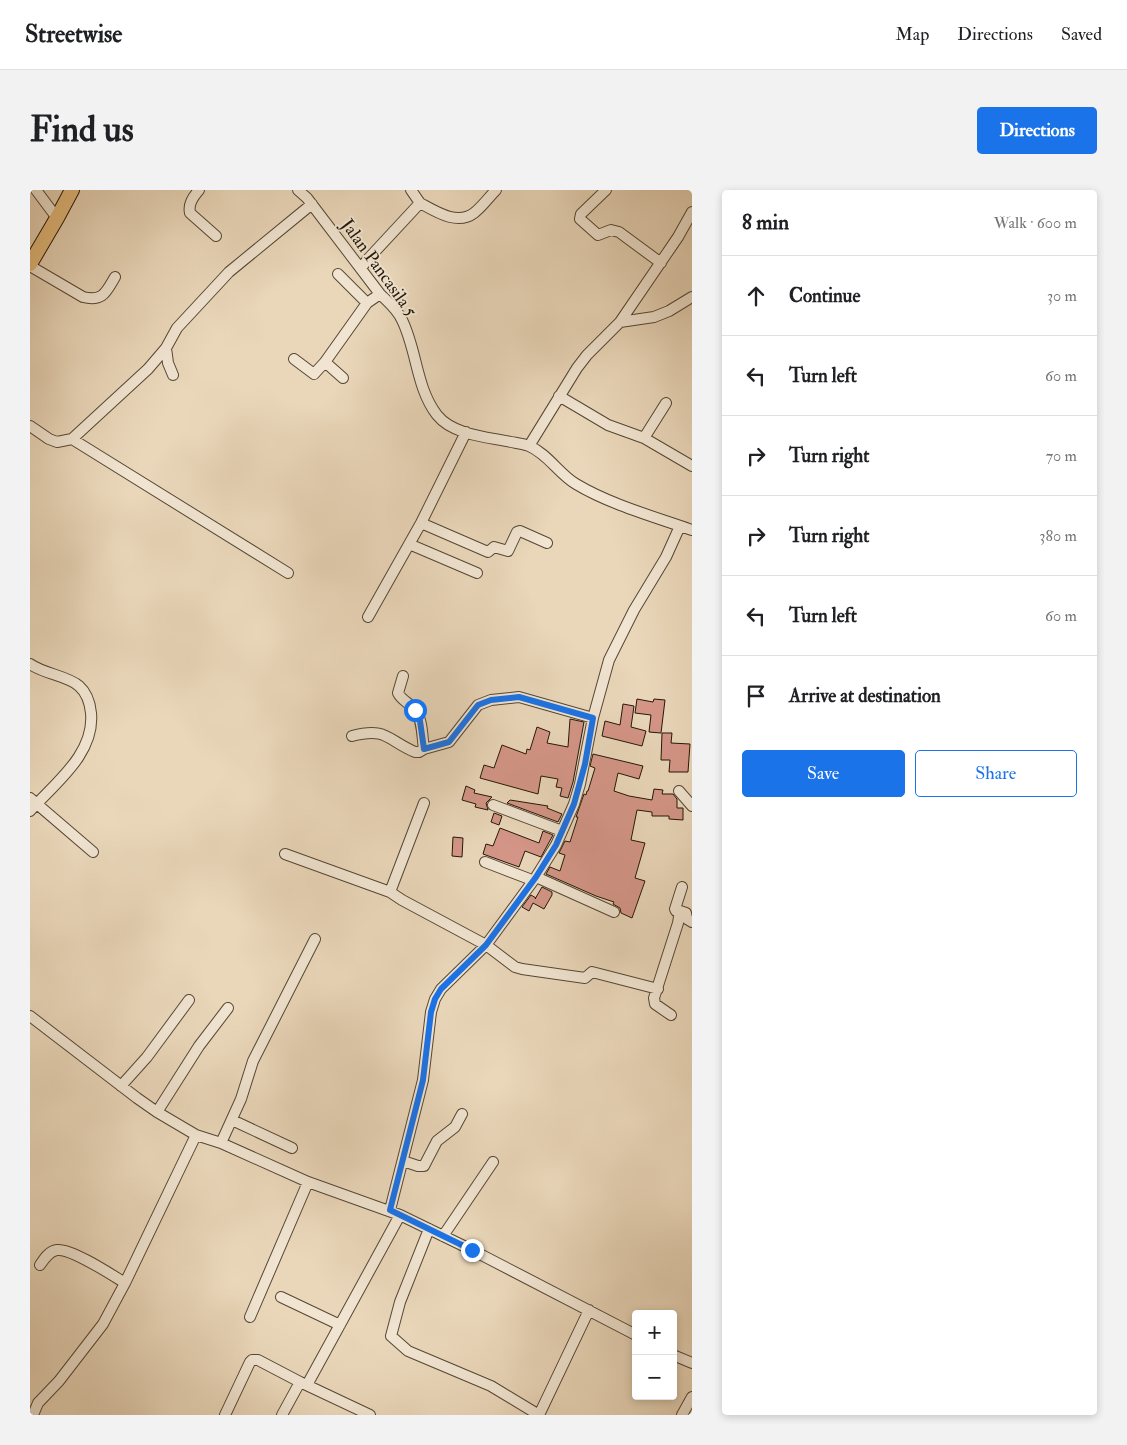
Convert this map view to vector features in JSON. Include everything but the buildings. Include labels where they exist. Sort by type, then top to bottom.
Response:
[{"type":"main road","points":[[30,265],[72,190]]},
{"type":"street","points":[[36,190],[57,218]]},
{"type":"street","points":[[199,190],[191,202],[190,213],[216,236]]},
{"type":"street","name":"Jalan Pancasila 5","points":[[298,190],[310,197],[380,294],[402,319],[426,396],[443,420],[466,432],[529,446],[573,483],[692,530]]},
{"type":"street","points":[[412,190],[420,203],[448,217],[458,218],[474,213],[496,190]]},
{"type":"street","points":[[606,190],[580,214],[580,219],[598,235],[610,230],[619,232],[661,263]]},
{"type":"street","points":[[30,426],[49,440],[57,442],[72,438],[148,370],[166,348],[177,328],[229,272],[310,197]]},
{"type":"street","points":[[361,268],[420,203]]},
{"type":"street","points":[[529,446],[572,374],[587,355],[620,322],[661,263],[692,212]]},
{"type":"street","points":[[30,265],[83,297],[90,299],[98,299],[105,293],[115,277]]},
{"type":"street","points":[[338,274],[367,303]]},
{"type":"street","points":[[294,359],[312,374],[315,373],[367,303],[380,294]]},
{"type":"street","points":[[620,322],[654,317],[692,297]]},
{"type":"street","points":[[166,348],[168,363],[173,375]]},
{"type":"street","points":[[325,362],[343,378]]},
{"type":"street","points":[[559,396],[608,425],[644,438],[692,466]]},
{"type":"street","points":[[644,438],[666,403]]},
{"type":"street","points":[[368,617],[421,522],[466,432]]},
{"type":"street","points":[[72,438],[288,573]]},
{"type":"street","points":[[421,522],[488,552],[494,547],[508,551],[520,531],[546,544]]},
{"type":"street","points":[[282,1415],[340,1325],[395,1213],[403,1161],[423,1080],[431,1012],[435,999],[441,989],[486,945],[556,845],[574,804],[580,784],[593,718],[609,660],[634,610],[666,557],[680,526]]},
{"type":"street","points":[[409,544],[477,573]]},
{"type":"street","points":[[30,664],[77,684],[88,698],[92,718],[89,738],[81,754],[34,800],[30,811]]},
{"type":"street","points":[[403,676],[398,693],[415,710],[420,721],[424,749]]},
{"type":"street","points":[[352,736],[366,732],[378,733],[392,738],[415,752],[419,752],[449,742],[478,705],[498,698],[519,697],[593,718]]},
{"type":"street","points":[[679,791],[692,806]]},
{"type":"street","points":[[34,800],[93,852]]},
{"type":"street","points":[[390,892],[424,803]]},
{"type":"street","points":[[494,805],[562,831]]},
{"type":"street","points":[[285,854],[390,892],[486,945],[515,967],[585,978],[592,972],[658,989]]},
{"type":"street","points":[[485,862],[534,879],[614,912]]},
{"type":"street","points":[[682,887],[675,909],[676,911],[686,913],[687,919],[692,922]]},
{"type":"street","points":[[671,1015],[654,1004],[654,998],[680,911]]},
{"type":"street","points":[[221,1143],[241,1099],[253,1060],[315,939]]},
{"type":"street","points":[[121,1086],[142,1062],[189,1000]]},
{"type":"street","points":[[157,1112],[199,1046],[228,1008]]},
{"type":"street","points":[[30,1016],[157,1112],[196,1135],[221,1143],[308,1182],[395,1213],[444,1236],[632,1333]]},
{"type":"street","points":[[403,1161],[424,1166],[437,1141],[455,1127],[462,1114]]},
{"type":"street","points":[[232,1120],[292,1148]]},
{"type":"street","points":[[33,1415],[38,1403],[59,1381],[102,1324],[125,1283],[196,1135]]},
{"type":"street","points":[[444,1236],[493,1162]]},
{"type":"street","points":[[250,1317],[308,1182]]},
{"type":"street","points":[[429,1229],[400,1302],[391,1336],[408,1351],[491,1386],[539,1415],[589,1310]]},
{"type":"street","points":[[40,1265],[52,1251],[58,1249],[70,1252],[125,1283]]},
{"type":"street","points":[[281,1296],[340,1325]]},
{"type":"street","points":[[677,1357],[692,1363]]},
{"type":"street","points":[[225,1415],[252,1360],[258,1360],[370,1415]]},
{"type":"street","points":[[682,1415],[692,1397]]},
{"type":"route","points":[[415,710],[420,721],[424,749],[449,742],[478,705],[505,697],[519,697],[593,718],[585,764],[574,804],[556,845],[536,877],[486,945],[441,989],[435,999],[431,1012],[423,1080],[390,1210],[472,1250]]}]
